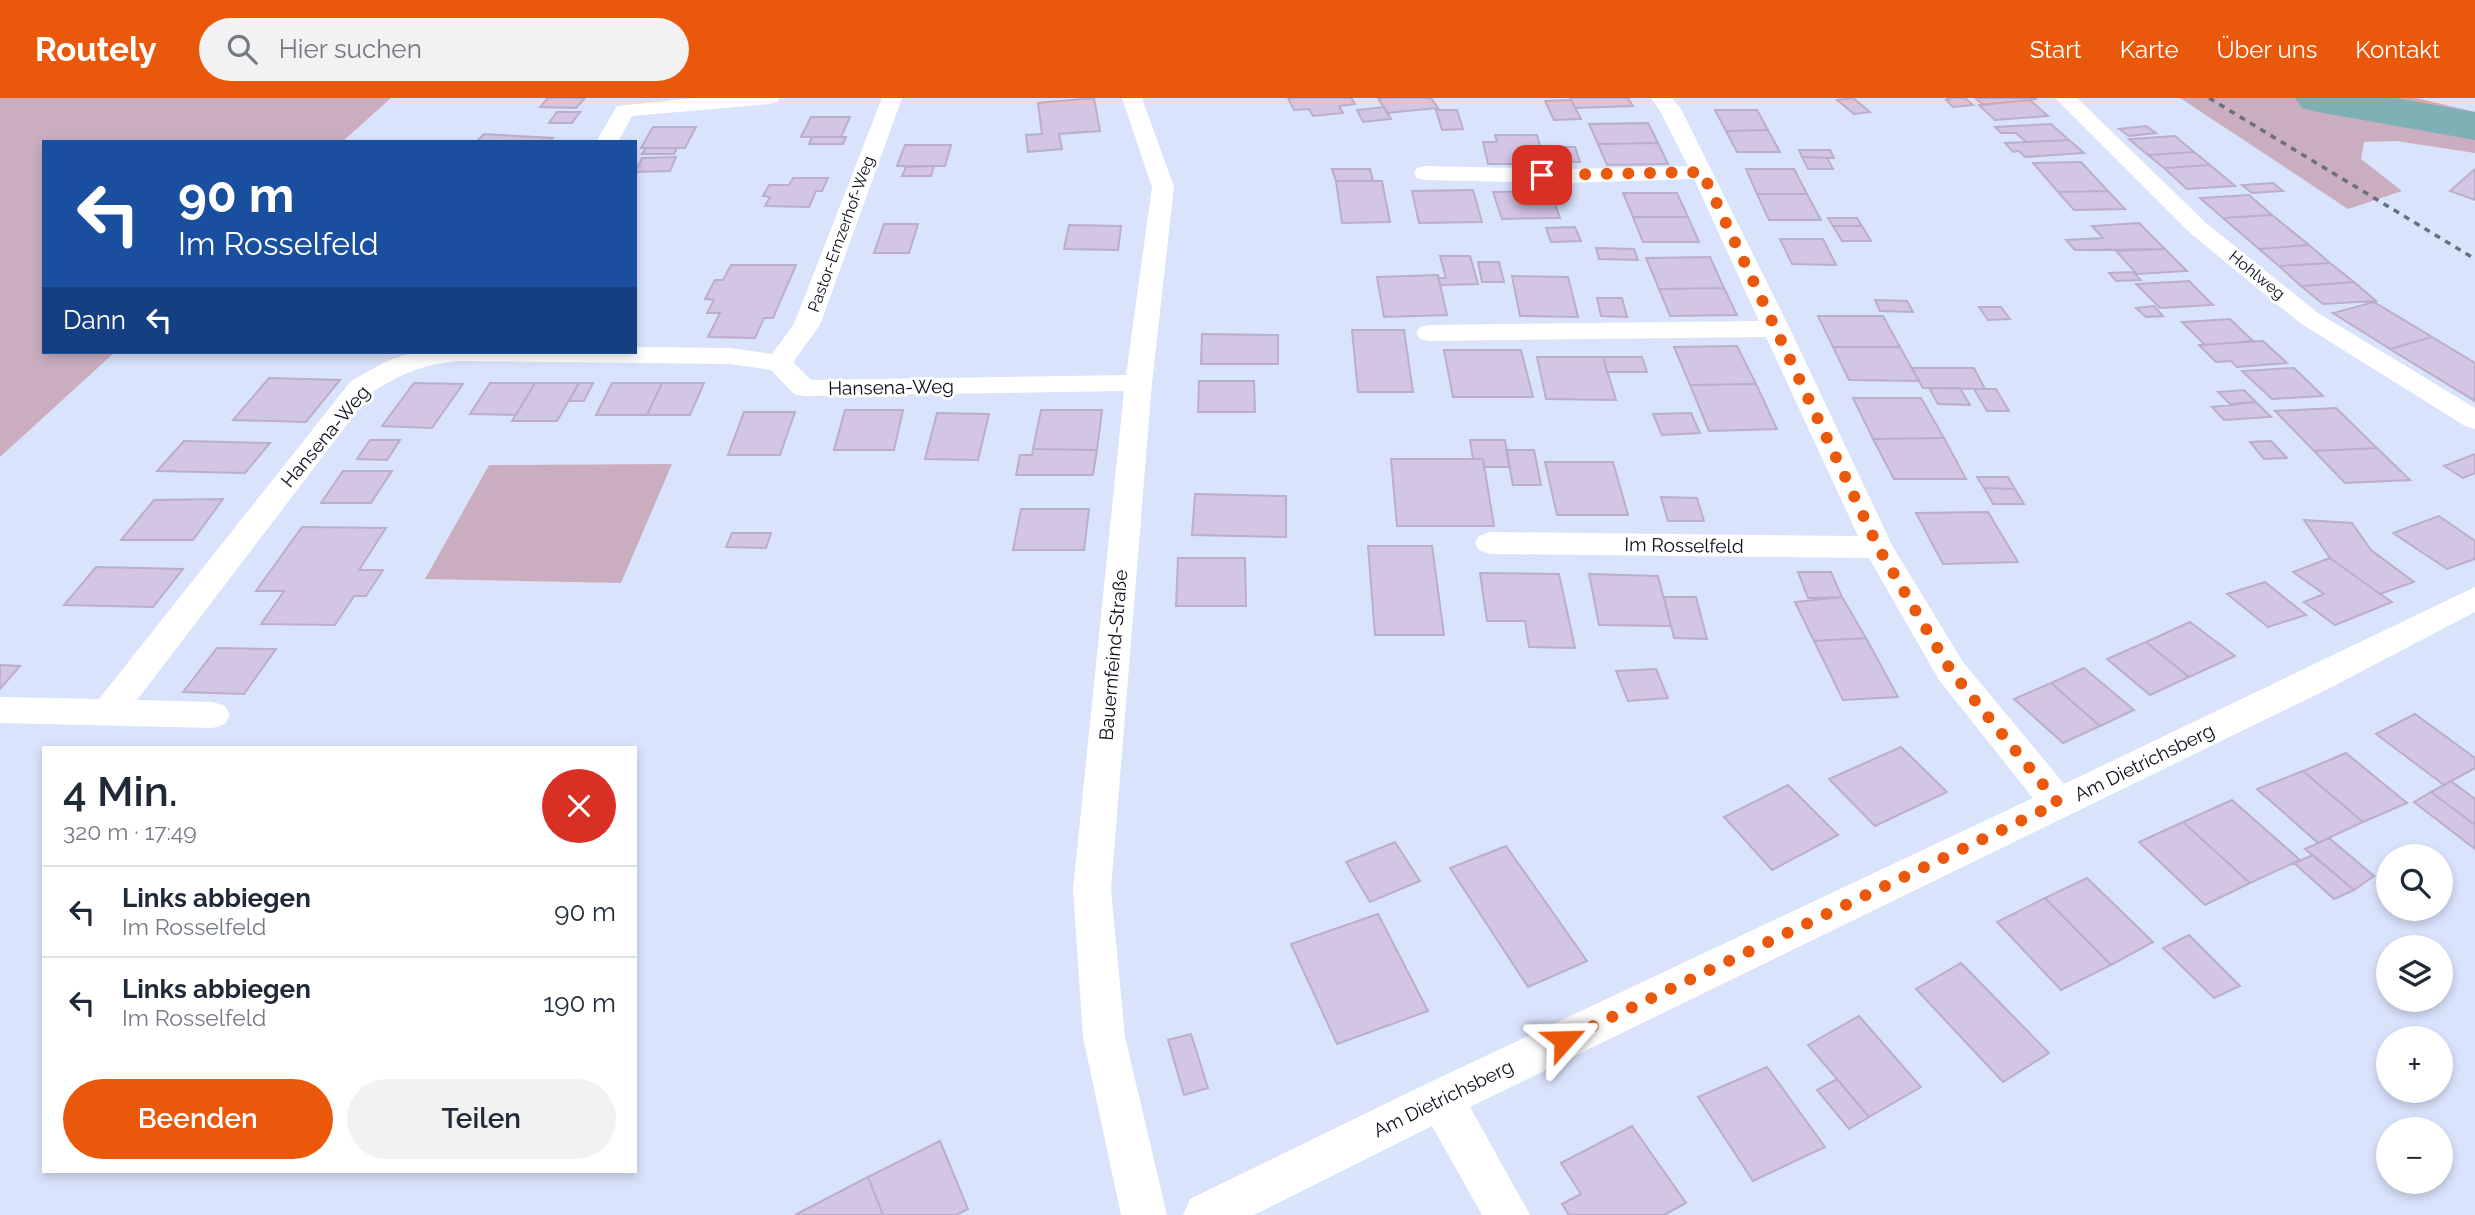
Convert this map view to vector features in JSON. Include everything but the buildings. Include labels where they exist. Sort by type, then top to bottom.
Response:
[{"type":"street","points":[[608,140],[624,110],[770,98]]},
{"type":"street","name":"Pastor-Ernzerhof-Weg","points":[[779,363],[807,325],[892,98]]},
{"type":"street","name":"Bauernfeind-Straße","points":[[1132,98],[1163,187],[1138,383],[1091,889],[1104,1037],[1144,1215]]},
{"type":"street","points":[[1661,98],[1670,109],[1702,172],[1878,547],[1951,671],[2058,803]]},
{"type":"street","name":"Hohlweg","points":[[2065,98],[2198,228],[2309,318],[2475,420]]},
{"type":"street","points":[[1425,173],[1566,176],[1702,172]]},
{"type":"street","points":[[1478,307],[1491,332]]},
{"type":"street","points":[[1429,333],[1777,329]]},
{"type":"street","name":"Hansena-Weg","points":[[107,712],[361,387],[390,369],[422,355],[434,354]]},
{"type":"street","name":"Hansena-Weg","points":[[594,354],[730,356],[779,363],[804,388],[1138,383]]},
{"type":"street","name":"Im Rosselfeld","points":[[1490,544],[1878,547]]},
{"type":"street","name":"Am Dietrichsberg","points":[[1206,1215],[1441,1099],[2318,679],[2475,598]]},
{"type":"street","points":[[0,710],[213,715]]},
{"type":"street","points":[[1441,1099],[1507,1215]]},
{"type":"shaded area","points":[[0,98],[391,98],[344,140],[42,140],[42,354],[113,354],[0,457]]},
{"type":"shaded area","points":[[2180,98],[2416,98],[2475,112],[2475,153],[2396,141],[2364,142],[2361,159],[2402,191],[2348,209]]},
{"type":"shaded area","points":[[672,464],[621,583],[425,579],[489,465]]},
{"type":"waterway","points":[[2318,98],[2475,126]]},
{"type":"railway","points":[[2209,98],[2475,259]]},
{"type":"route","points":[[1542,175],[1702,172],[1878,547],[1951,671],[2058,803],[1564,1040]]}]
